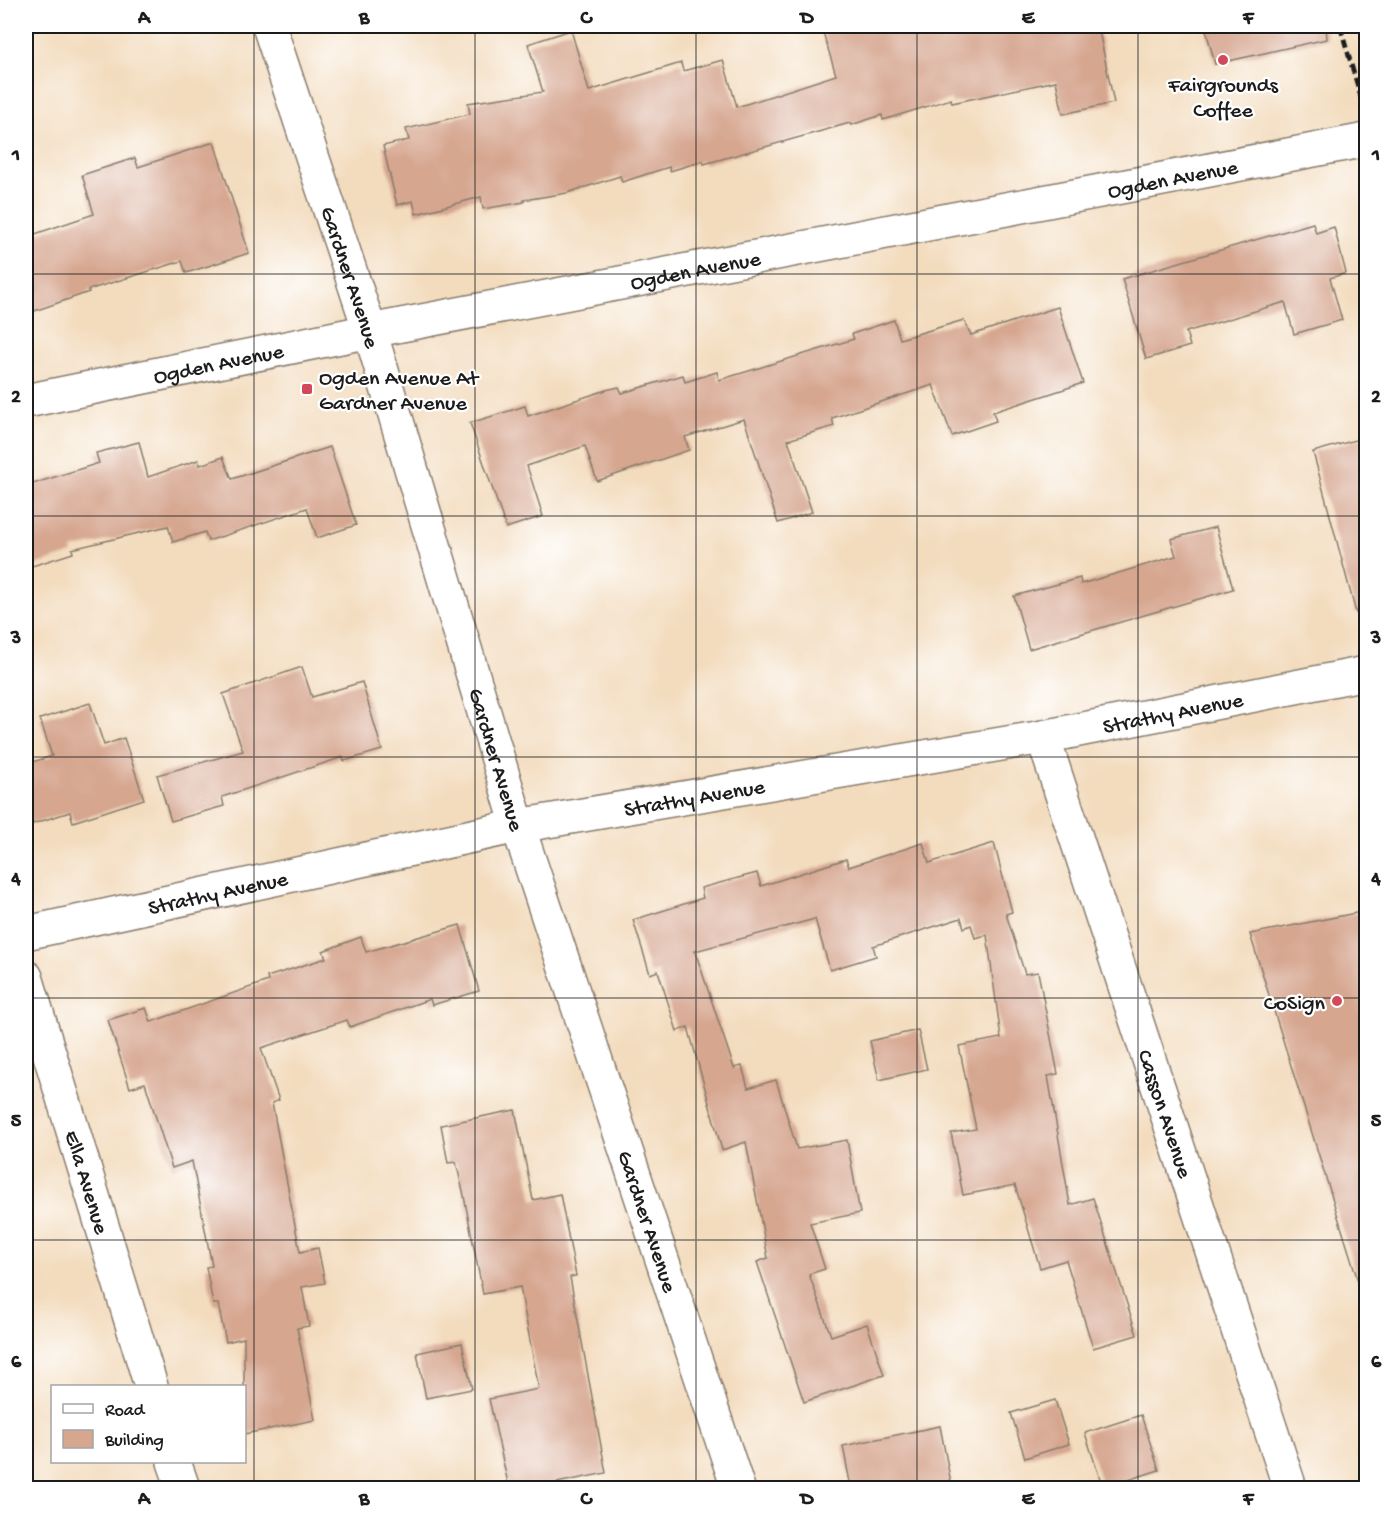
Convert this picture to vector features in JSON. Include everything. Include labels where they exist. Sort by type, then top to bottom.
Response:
[{"type":"street","name":"Gardner Avenue","points":[[268,26],[370,331],[518,826],[738,1488]]},
{"type":"street","name":"Ogden Avenue","points":[[26,401],[370,331],[1366,141]]},
{"type":"street","name":"Strathy Avenue","points":[[26,933],[518,826],[1043,737],[1366,673]]},
{"type":"street","name":"Casson Avenue","points":[[1043,737],[1290,1488]]},
{"type":"street","name":"Ella Avenue","points":[[26,977],[151,1385]]},
{"type":"street","points":[[175,1463],[183,1488]]},
{"type":"building","points":[[844,26],[1098,26],[1114,103],[1063,114],[1056,81],[952,103],[951,99],[883,120],[882,115],[704,164],[703,161],[670,171],[669,167],[622,182],[620,176],[567,193],[524,200],[524,202],[483,209],[481,197],[416,214],[413,201],[397,205],[383,146],[409,140],[406,129],[470,114],[468,103],[543,92],[528,44],[571,30],[589,91],[681,63],[683,71],[723,60],[737,107],[836,75],[823,32]]},
{"type":"building","points":[[1205,26],[1326,26],[1327,39],[1215,64]]},
{"type":"building","points":[[214,142],[249,253],[186,273],[182,261],[88,290],[89,292],[26,314],[26,237],[94,214],[82,175],[135,158],[138,167]]},
{"type":"building","points":[[1313,223],[1316,233],[1334,227],[1346,273],[1330,278],[1342,320],[1294,334],[1285,302],[1186,332],[1190,346],[1146,359],[1122,279]]},
{"type":"building","points":[[1058,307],[1083,383],[993,412],[996,421],[952,436],[933,385],[832,418],[834,426],[788,440],[812,512],[778,523],[744,419],[685,437],[689,450],[597,481],[585,446],[527,466],[543,516],[506,528],[470,423],[525,406],[528,416],[606,390],[619,387],[622,393],[683,375],[685,382],[717,372],[719,380],[854,339],[852,334],[894,320],[900,339],[964,320],[971,335]]},
{"type":"building","points":[[1366,437],[1366,612],[1356,613],[1313,452]]},
{"type":"building","points":[[139,442],[148,477],[198,460],[200,465],[223,457],[232,479],[330,447],[356,525],[317,538],[307,508],[208,541],[205,532],[173,542],[168,526],[72,549],[73,553],[26,568],[26,486],[99,463],[96,453]]},
{"type":"building","points":[[1216,527],[1233,589],[1029,649],[1014,596],[1080,578],[1081,584],[1176,556],[1171,539]]},
{"type":"building","points":[[302,667],[312,697],[362,682],[382,750],[344,761],[343,757],[222,797],[224,806],[171,821],[157,775],[243,751],[223,694]]},
{"type":"building","points":[[90,703],[104,745],[124,738],[144,799],[73,822],[70,812],[26,826],[26,764],[52,756],[40,719]]},
{"type":"building","points":[[923,843],[929,863],[994,843],[1012,912],[1006,914],[1025,974],[1038,972],[1058,1074],[1048,1076],[1070,1205],[1093,1198],[1137,1335],[1093,1348],[1066,1260],[1040,1268],[1015,1185],[963,1195],[951,1133],[976,1129],[959,1046],[1001,1038],[987,935],[975,938],[971,925],[964,928],[961,918],[873,946],[876,956],[830,970],[815,919],[695,951],[734,1068],[742,1066],[748,1088],[776,1080],[797,1149],[847,1140],[860,1213],[810,1223],[825,1269],[809,1274],[831,1336],[867,1324],[884,1375],[804,1402],[757,1262],[768,1258],[746,1142],[722,1150],[688,1027],[677,1031],[658,971],[650,974],[633,920],[703,898],[701,888],[757,873],[761,886],[846,859],[849,867]]},
{"type":"building","points":[[1366,911],[1366,1283],[1359,1284],[1250,934]]},
{"type":"building","points":[[460,925],[479,991],[432,1005],[430,999],[350,1027],[347,1020],[261,1048],[279,1100],[272,1103],[300,1252],[318,1248],[325,1283],[302,1287],[309,1326],[297,1328],[315,1420],[246,1434],[244,1338],[226,1342],[218,1304],[213,1304],[206,1267],[212,1266],[192,1161],[172,1168],[145,1083],[130,1088],[108,1020],[146,1008],[151,1022],[268,981],[267,977],[326,958],[323,951],[361,937],[366,952]]},
{"type":"building","points":[[918,1030],[927,1069],[879,1080],[870,1041]]},
{"type":"building","points":[[515,1110],[533,1200],[560,1194],[576,1276],[570,1277],[606,1473],[532,1488],[509,1488],[489,1399],[539,1389],[520,1287],[483,1294],[456,1162],[448,1163],[441,1125]]},
{"type":"building","points":[[462,1343],[472,1389],[426,1398],[417,1353]]},
{"type":"building","points":[[1055,1400],[1069,1444],[1025,1458],[1011,1413]]},
{"type":"building","points":[[1141,1415],[1159,1470],[1103,1488],[1085,1433]]},
{"type":"building","points":[[940,1426],[952,1488],[851,1488],[843,1446]]},
{"type":"railway","points":[[1340,26],[1366,115]]},
{"type":"place","name":"Fairgrounds Coffee","points":[[1223,60]]},
{"type":"place","name":"Ogden Avenue At Gardner Avenue","points":[[307,389]]},
{"type":"place","name":"CoSign","points":[[1337,1001]]}]
